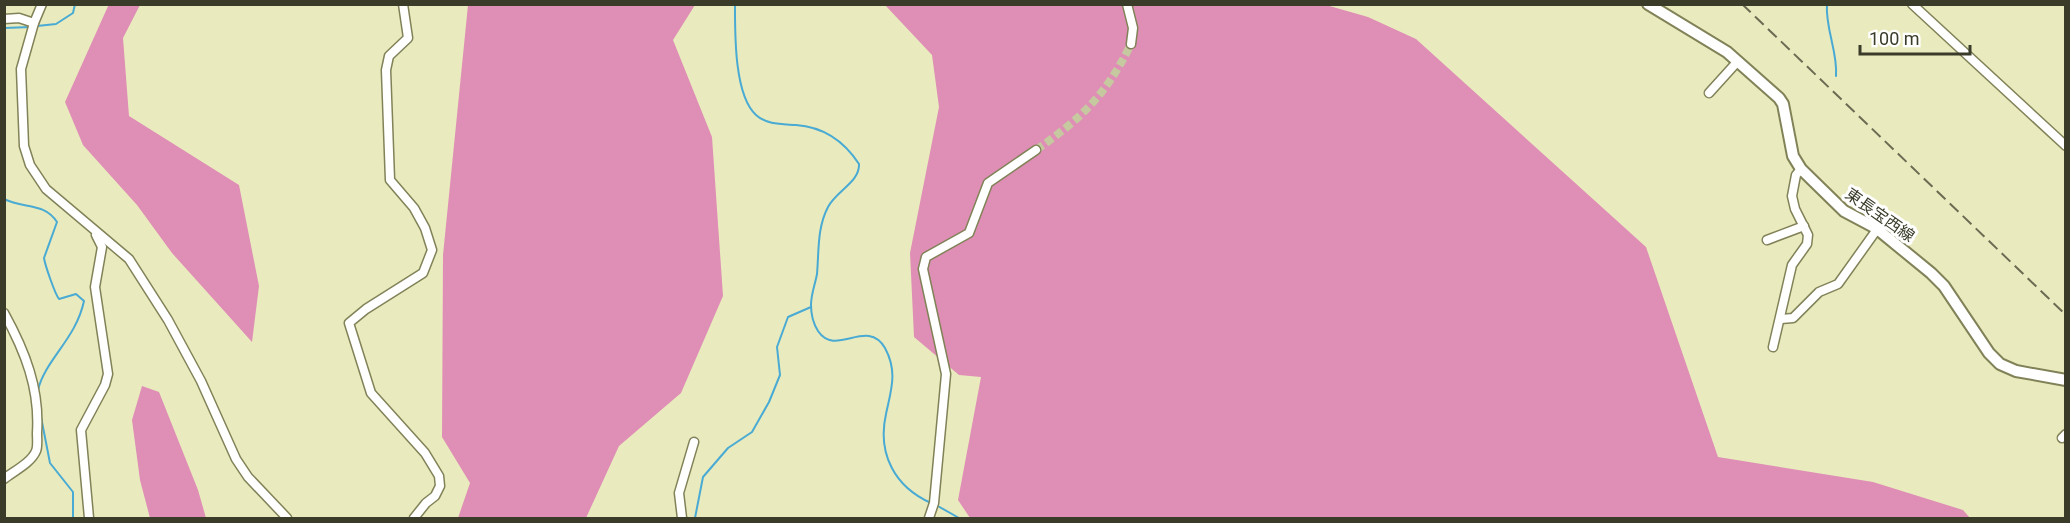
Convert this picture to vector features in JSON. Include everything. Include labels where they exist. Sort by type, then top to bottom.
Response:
[{"type":"main road","name":"東長宝西線","points":[[1647,4],[1727,52],[1783,104],[1792,156],[1801,169],[1844,212],[1878,228],[1944,286],[1989,353],[2000,364],[2016,371],[2066,380]]},
{"type":"street","points":[[42,4],[21,69],[24,146],[30,165],[46,189],[94,232],[129,259],[174,330],[201,381],[236,459],[248,477],[287,519]]},
{"type":"street","points":[[404,4],[408,38],[388,56],[386,70],[390,180],[414,208],[425,228],[432,250],[423,273],[366,309],[349,323],[371,393],[424,453],[439,476],[440,486],[435,496],[426,502],[414,519]]},
{"type":"street","points":[[1127,4],[1132,28],[1131,44]]},
{"type":"street","points":[[1912,4],[2066,146]]},
{"type":"street","points":[[4,19],[19,18],[34,23]]},
{"type":"street","points":[[1709,93],[1738,61]]},
{"type":"street","points":[[929,519],[934,503],[946,375],[923,269],[926,257],[969,233],[988,183],[1036,150]]},
{"type":"street","points":[[1773,347],[1792,265],[1807,244],[1808,235],[1792,196],[1796,175],[1801,169]]},
{"type":"street","points":[[1767,240],[1804,226]]},
{"type":"street","points":[[1781,319],[1792,318],[1819,292],[1839,284],[1878,228]]},
{"type":"street","points":[[89,519],[81,430],[105,385],[108,374],[95,287],[102,247],[94,232]]},
{"type":"street","points":[[4,313],[22,345],[32,374],[38,424],[36,451],[26,464],[4,479]]},
{"type":"street","points":[[682,519],[679,493],[693,442]]},
{"type":"shaded area","points":[[109,4],[140,5],[123,38],[129,116],[239,185],[259,286],[252,342],[172,253],[137,205],[83,145],[65,102]]},
{"type":"shaded area","points":[[468,5],[695,5],[673,40],[712,137],[723,296],[681,393],[619,446],[586,518],[458,518],[470,483],[442,437],[443,255]]},
{"type":"shaded area","points":[[885,5],[1326,5],[1368,17],[1416,39],[1646,247],[1718,457],[1873,482],[1963,510],[1970,518],[970,518],[958,500],[981,377],[959,375],[914,337],[910,253],[939,107],[932,55]]},
{"type":"shaded area","points":[[142,386],[159,392],[198,490],[206,518],[150,518],[140,480],[132,420]]},
{"type":"waterway","points":[[37,26],[56,24],[73,13],[75,4]]},
{"type":"waterway","points":[[735,4],[737,63],[743,93],[749,106],[756,115],[770,122],[806,126],[824,132],[847,148],[859,164],[856,176],[832,201],[824,215],[819,240],[817,274],[811,301],[812,316],[818,331],[825,338],[834,341],[869,336],[878,339],[885,348],[892,373],[884,429],[887,456],[892,468],[908,488],[931,503]]},
{"type":"waterway","points":[[1827,4],[1836,76]]},
{"type":"waterway","points":[[4,28],[31,27]]},
{"type":"waterway","points":[[4,199],[46,211],[57,222],[44,258],[48,273],[59,299],[76,294],[84,301],[74,327],[47,369],[38,390]]},
{"type":"waterway","points":[[695,518],[703,477],[728,448],[752,432],[769,402],[780,375],[777,347],[788,317],[811,307]]},
{"type":"waterway","points":[[41,417],[50,463],[73,492],[73,518]]},
{"type":"waterway","points":[[936,505],[959,518]]},
{"type":"tunnel","points":[[1036,150],[1080,116],[1102,92],[1131,44]]},
{"type":"railway","points":[[1742,4],[2066,315]]}]
